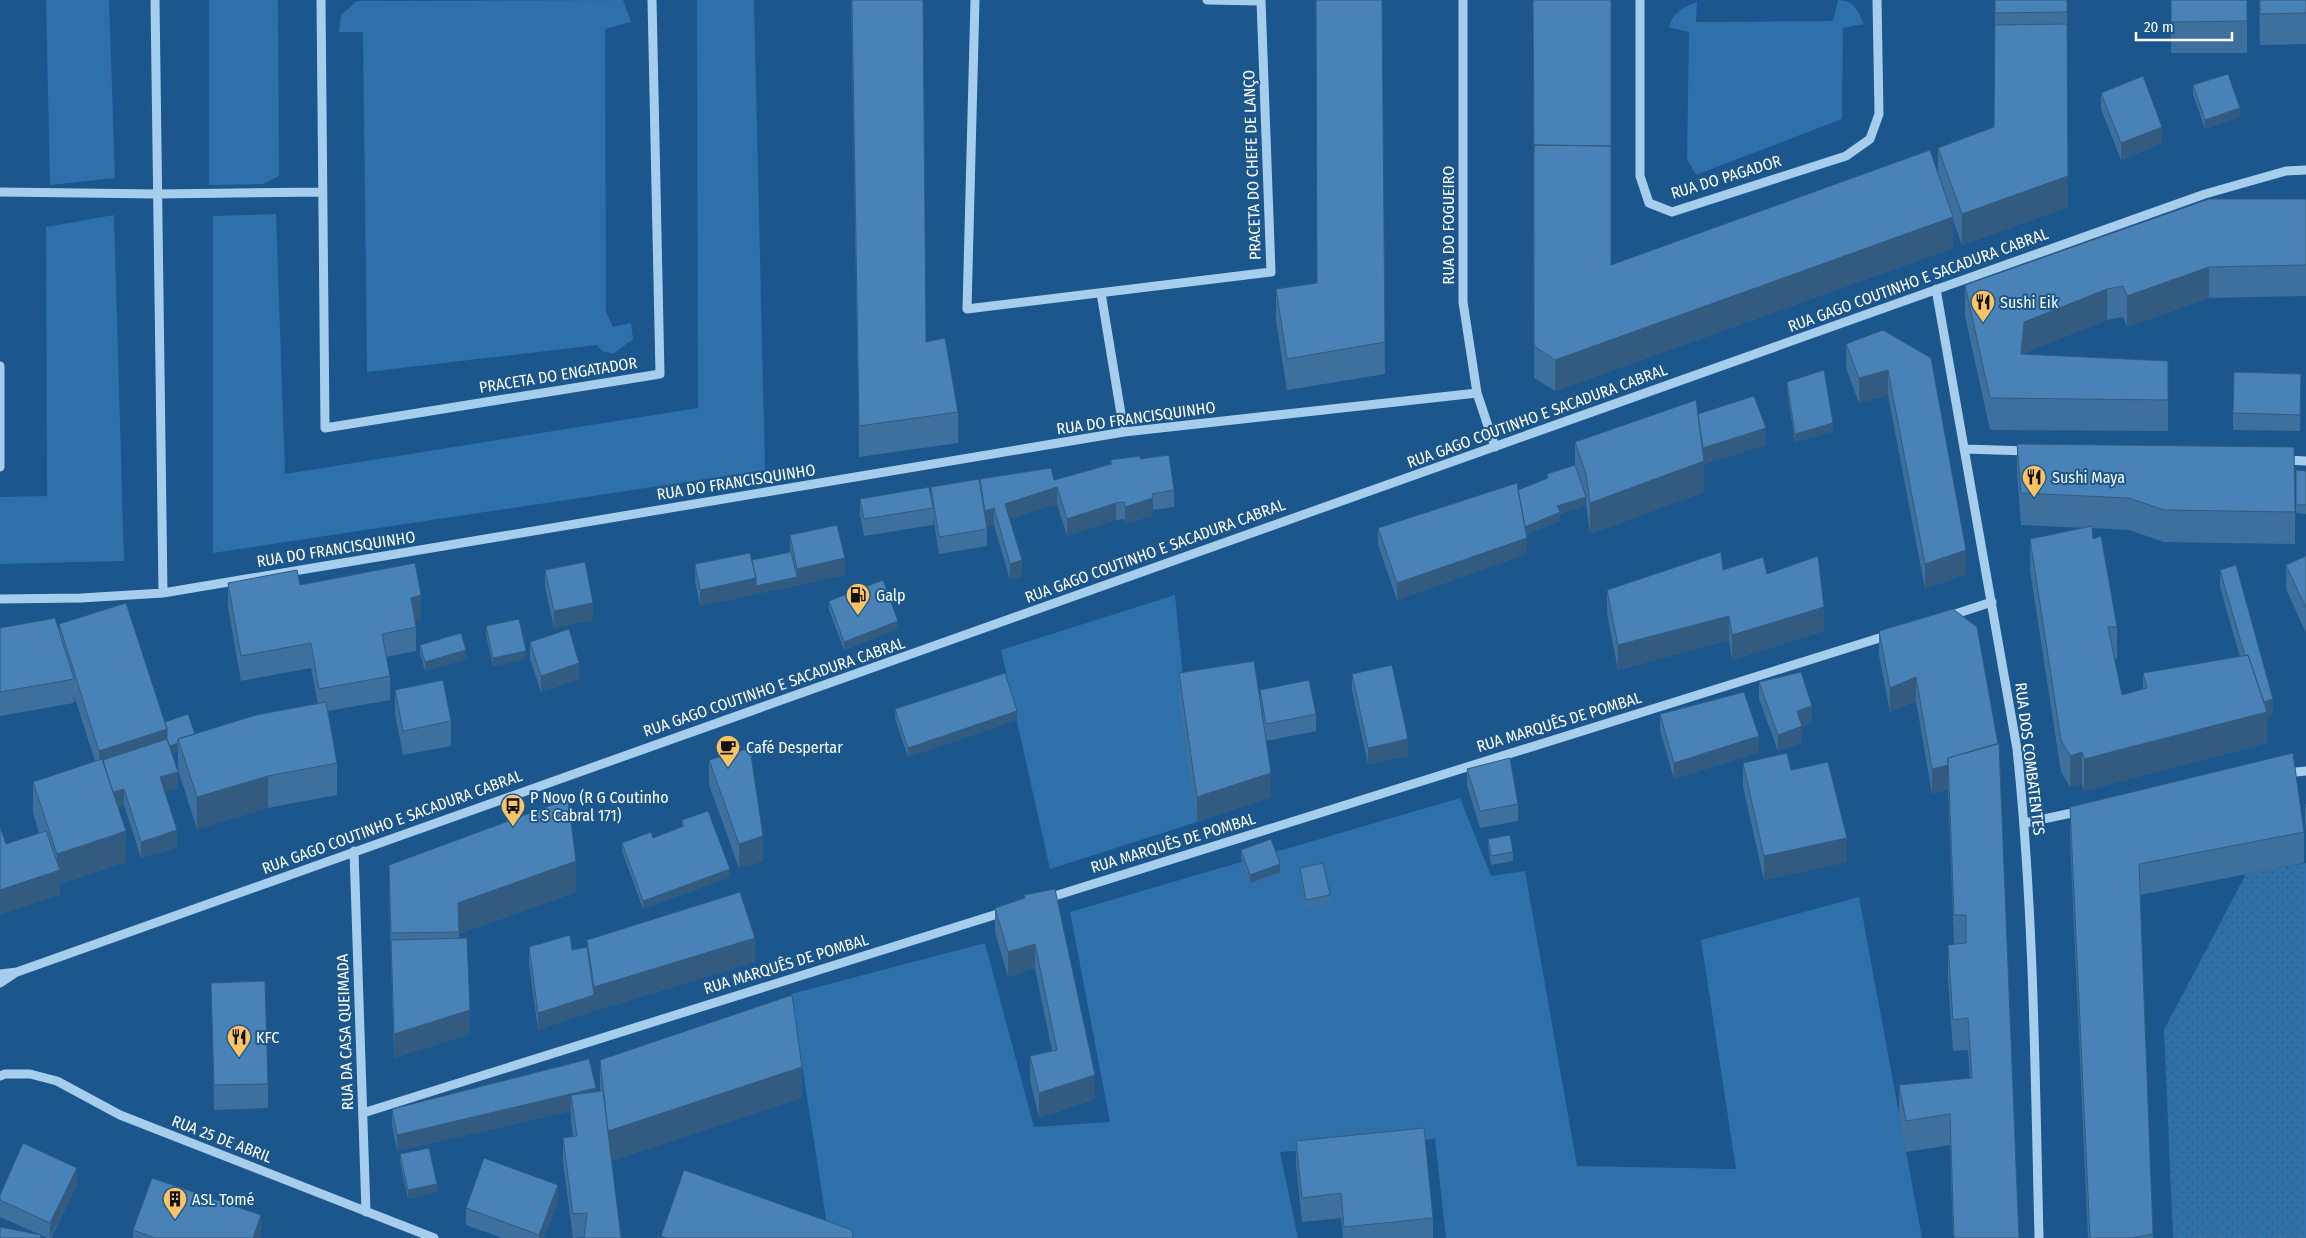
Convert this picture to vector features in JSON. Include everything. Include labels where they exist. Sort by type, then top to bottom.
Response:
[{"type":"street","points":[[154,0],[164,593]]},
{"type":"street","name":"PRACETA DO ENGATADOR","points":[[321,0],[325,428],[660,374],[652,0]]},
{"type":"street","name":"PRACETA DO CHEFE DE LANÇO","points":[[975,0],[966,309],[1271,272],[1261,1],[1207,0]]},
{"type":"street","name":"RUA DO FOGUEIRO","points":[[1463,0],[1463,302],[1477,393],[1495,447]]},
{"type":"street","name":"RUA DO PAGADOR","points":[[1640,0],[1640,176],[1649,203],[1672,212],[1846,156],[1870,140],[1879,114],[1877,0]]},
{"type":"street","name":"RUA GAGO COUTINHO E SACADURA CABRAL","points":[[0,974],[17,972],[2205,194],[2286,171],[2306,170]]},
{"type":"street","points":[[0,192],[158,194],[322,192]]},
{"type":"street","name":"RUA DOS COMBATENTES","points":[[1936,289],[2017,749],[2025,823],[2034,1042],[2039,1238]]},
{"type":"street","points":[[1101,293],[1124,432]]},
{"type":"street","points":[[0,366],[0,467]]},
{"type":"street","name":"RUA DO FRANCISQUINHO","points":[[0,598],[81,598],[164,593],[1124,432],[1477,393]]},
{"type":"street","points":[[1964,449],[2042,452]]},
{"type":"street","points":[[2277,460],[2306,461]]},
{"type":"street","points":[[1937,620],[1992,602]]},
{"type":"street","name":"RUA MARQUÊS DE POMBAL","points":[[1035,902],[1899,632]]},
{"type":"street","points":[[2278,774],[2306,771]]},
{"type":"street","points":[[2025,823],[2091,809]]},
{"type":"street","name":"RUA DA CASA QUEIMADA","points":[[354,851],[366,1212]]},
{"type":"street","name":"RUA MARQUÊS DE POMBAL","points":[[363,1113],[1016,908]]},
{"type":"street","name":"RUA GAGO COUTINHO E SACADURA CABRAL","points":[[0,983],[17,972]]},
{"type":"street","name":"RUA 25 DE ABRIL","points":[[0,1076],[5,1074],[30,1074],[56,1081],[120,1115],[434,1238]]},
{"type":"shaded area","points":[[46,0],[109,0],[115,178],[50,185]]},
{"type":"shaded area","points":[[209,0],[278,0],[279,176],[263,184],[209,185]]},
{"type":"shaded area","points":[[623,0],[631,22],[605,29],[606,312],[613,327],[631,323],[633,339],[613,354],[602,351],[597,345],[367,372],[363,32],[339,32],[341,15],[357,1]]},
{"type":"shaded area","points":[[697,0],[754,0],[765,470],[213,553],[213,216],[276,214],[285,474],[698,408]]},
{"type":"shaded area","points":[[1838,0],[1852,4],[1864,24],[1843,28],[1842,119],[1696,175],[1687,159],[1689,32],[1669,27],[1673,17],[1683,8],[1697,2],[1696,22],[1833,21]]},
{"type":"shaded area","points":[[114,215],[124,561],[0,564],[0,497],[47,496],[46,227]]},
{"type":"shaded area","points":[[1175,595],[1197,822],[1050,869],[1001,650]]},
{"type":"shaded area","points":[[1460,798],[1491,876],[1525,871],[1577,1166],[1736,1169],[1701,940],[1859,897],[1922,1238],[1446,1238],[1435,1139],[1280,1152],[1298,1238],[829,1238],[791,994],[985,943],[1034,1127],[1110,1122],[1070,912]]},
{"type":"shaded area","points":[[2306,863],[2306,1238],[2173,1238],[2164,1030],[2246,874]]},
{"type":"building","points":[[852,0],[923,0],[926,342],[945,338],[958,412],[859,426]]},
{"type":"building","points":[[1316,0],[1382,0],[1385,342],[1287,359],[1276,289],[1317,283]]},
{"type":"building","points":[[1533,0],[1611,0],[1611,146],[1534,145],[1534,152]]},
{"type":"building","points":[[1995,0],[2067,0],[2067,12],[1995,13]]},
{"type":"building","points":[[2171,0],[2247,0],[2247,21],[2171,22]]},
{"type":"building","points":[[2260,0],[2306,0],[2306,13],[2260,14]]},
{"type":"building","points":[[2067,24],[2068,176],[1962,214],[1938,148],[1994,127],[1995,25]]},
{"type":"building","points":[[2228,74],[2240,108],[2205,120],[2193,85]]},
{"type":"building","points":[[2143,76],[2162,127],[2121,143],[2101,93]]},
{"type":"building","points":[[1534,145],[1611,146],[1611,265],[1930,150],[1953,217],[1555,360],[1534,346]]},
{"type":"building","points":[[2209,199],[2306,199],[2306,265],[2209,267],[2127,296],[2123,286],[2107,289],[2024,322],[2021,354],[2168,361],[2168,400],[1990,398],[1965,285]]},
{"type":"building","points":[[1883,330],[1931,358],[1966,550],[1925,564],[1888,370],[1859,378],[1846,344]]},
{"type":"building","points":[[1824,370],[1833,423],[1795,434],[1787,382]]},
{"type":"building","points":[[2234,372],[2301,374],[2300,415],[2233,413]]},
{"type":"building","points":[[1754,396],[1766,428],[1703,448],[1698,414]]},
{"type":"building","points":[[1696,400],[1704,461],[1590,503],[1586,474],[1575,442]]},
{"type":"building","points":[[2017,444],[2294,447],[2295,512],[2164,510],[2129,498],[2021,493]]},
{"type":"building","points":[[1169,455],[1174,490],[1152,494],[1153,498],[1125,507],[1124,502],[1116,503],[1067,519],[1057,487],[1005,504],[1022,560],[1010,564],[994,508],[985,511],[980,479],[1051,468],[1054,480],[1112,464],[1110,460],[1140,456],[1140,459]]},
{"type":"building","points":[[1575,465],[1586,497],[1557,506],[1560,512],[1525,527],[1518,490],[1548,478],[1547,474]]},
{"type":"building","points":[[2296,470],[2306,471],[2306,505],[2296,505]]},
{"type":"building","points":[[979,479],[987,529],[939,537],[931,487]]},
{"type":"building","points":[[1517,483],[1527,538],[1397,583],[1378,528]]},
{"type":"building","points":[[929,487],[933,508],[864,519],[860,499]]},
{"type":"building","points":[[837,525],[845,558],[797,569],[790,535]]},
{"type":"building","points":[[2092,526],[2093,539],[2101,536],[2117,627],[2108,627],[2122,695],[2147,688],[2143,673],[2248,655],[2267,712],[2084,759],[2082,752],[2070,756],[2061,740],[2030,539]]},
{"type":"building","points":[[791,552],[797,577],[756,586],[752,560]]},
{"type":"building","points":[[1721,552],[1723,570],[1763,557],[1767,574],[1818,556],[1824,607],[1732,635],[1729,616],[1618,645],[1607,590]]},
{"type":"building","points":[[750,553],[756,578],[700,590],[695,564]]},
{"type":"building","points":[[2306,556],[2306,608],[2286,565]]},
{"type":"building","points":[[585,562],[593,603],[554,611],[545,570]]},
{"type":"building","points":[[415,563],[421,595],[411,598],[416,627],[382,634],[390,676],[319,689],[311,643],[241,656],[228,583],[297,570],[300,585]]},
{"type":"building","points":[[2236,565],[2273,699],[2264,702],[2248,655],[2245,656],[2220,570]]},
{"type":"building","points":[[883,580],[898,621],[844,642],[829,601]]},
{"type":"building","points":[[126,603],[167,729],[99,751],[59,624]]},
{"type":"building","points":[[1953,609],[1977,627],[1998,744],[1948,758],[1948,765],[1932,769],[1916,677],[1890,688],[1879,631]]},
{"type":"building","points":[[55,618],[74,679],[0,692],[0,628]]},
{"type":"building","points":[[519,619],[526,651],[493,658],[486,626]]},
{"type":"building","points":[[569,629],[579,663],[541,676],[530,642]]},
{"type":"building","points":[[461,633],[466,650],[425,662],[420,645]]},
{"type":"building","points":[[1254,661],[1271,773],[1197,797],[1179,673]]},
{"type":"building","points":[[1392,665],[1408,739],[1368,748],[1352,674]]},
{"type":"building","points":[[1801,672],[1812,706],[1797,711],[1802,726],[1778,735],[1759,682]]},
{"type":"building","points":[[1005,673],[1017,711],[908,748],[895,709]]},
{"type":"building","points":[[443,680],[451,721],[403,731],[395,690]]},
{"type":"building","points":[[1309,680],[1316,714],[1266,724],[1260,690]]},
{"type":"building","points":[[1744,692],[1759,736],[1674,763],[1660,714]]},
{"type":"building","points":[[326,702],[337,763],[268,776],[197,797],[178,739],[256,715]]},
{"type":"building","points":[[188,714],[195,734],[178,739],[178,743],[170,746],[167,739],[165,722]]},
{"type":"building","points":[[167,739],[178,772],[160,777],[177,830],[141,842],[124,789],[113,792],[103,760]]},
{"type":"building","points":[[1999,743],[2019,1238],[1954,1238],[1950,1114],[1906,1121],[1899,1085],[1972,1078],[1968,1018],[1953,1020],[1948,945],[1966,943],[1966,915],[1954,915],[1948,758]]},
{"type":"building","points":[[750,748],[763,836],[739,844],[709,760]]},
{"type":"building","points":[[1787,753],[1791,770],[1828,762],[1847,838],[1764,856],[1743,763]]},
{"type":"building","points":[[2293,753],[2304,832],[2139,864],[2153,1234],[2130,1238],[2090,1238],[2070,807]]},
{"type":"building","points":[[1510,758],[1518,804],[1480,811],[1467,769]]},
{"type":"building","points":[[102,759],[126,831],[57,854],[33,782]]},
{"type":"building","points":[[568,799],[576,861],[458,903],[459,932],[391,933],[389,865]]},
{"type":"building","points":[[708,811],[730,869],[643,901],[622,843],[651,832],[653,838],[684,826],[682,820]]},
{"type":"building","points":[[0,827],[6,844],[46,831],[60,870],[0,890]]},
{"type":"building","points":[[1510,835],[1513,852],[1491,856],[1488,839]]},
{"type":"building","points":[[1271,839],[1280,864],[1250,875],[1241,850]]},
{"type":"building","points":[[1323,863],[1330,895],[1306,900],[1300,868]]},
{"type":"building","points":[[1055,889],[1095,1075],[1039,1093],[1030,1056],[1057,1050],[1035,944],[1008,952],[995,908],[1025,898],[1024,895]]},
{"type":"building","points":[[740,892],[755,938],[594,987],[587,940]]},
{"type":"building","points":[[570,935],[572,950],[587,947],[594,995],[538,1013],[529,947]]},
{"type":"building","points":[[467,938],[470,1010],[394,1034],[391,940]]},
{"type":"building","name":"KFC","points":[[265,981],[268,1084],[214,1085],[211,983]]},
{"type":"building","points":[[792,995],[802,1067],[608,1131],[600,1060]]},
{"type":"building","points":[[589,1059],[596,1088],[397,1135],[392,1109]]},
{"type":"building","points":[[603,1091],[621,1238],[584,1238],[587,1213],[573,1214],[563,1138],[577,1136],[571,1095]]},
{"type":"building","points":[[1424,1128],[1433,1218],[1344,1227],[1341,1193],[1302,1198],[1296,1141]]},
{"type":"building","points":[[23,1143],[77,1168],[50,1223],[0,1200],[0,1195]]},
{"type":"building","points":[[429,1148],[437,1184],[408,1190],[400,1154]]},
{"type":"building","points":[[484,1158],[558,1185],[539,1235],[466,1208]]},
{"type":"building","points":[[684,1170],[852,1230],[853,1238],[667,1238],[661,1236]]},
{"type":"building","points":[[152,1178],[261,1215],[253,1238],[155,1238],[133,1230]]},
{"type":"building","points":[[0,1227],[41,1235],[40,1238],[0,1238]]},
{"type":"place","name":"Sushi Eik","points":[[1983,323]]},
{"type":"place","name":"Sushi Maya","points":[[2034,498]]},
{"type":"place","name":"Galp","points":[[858,616]]},
{"type":"place","name":"Café Despertar","points":[[728,768]]},
{"type":"place","name":"P Novo (R G Coutinho E S Cabral 171)","points":[[513,827]]},
{"type":"place","name":"KFC","points":[[239,1058]]},
{"type":"place","name":"ASL Tomé","points":[[175,1220]]}]
